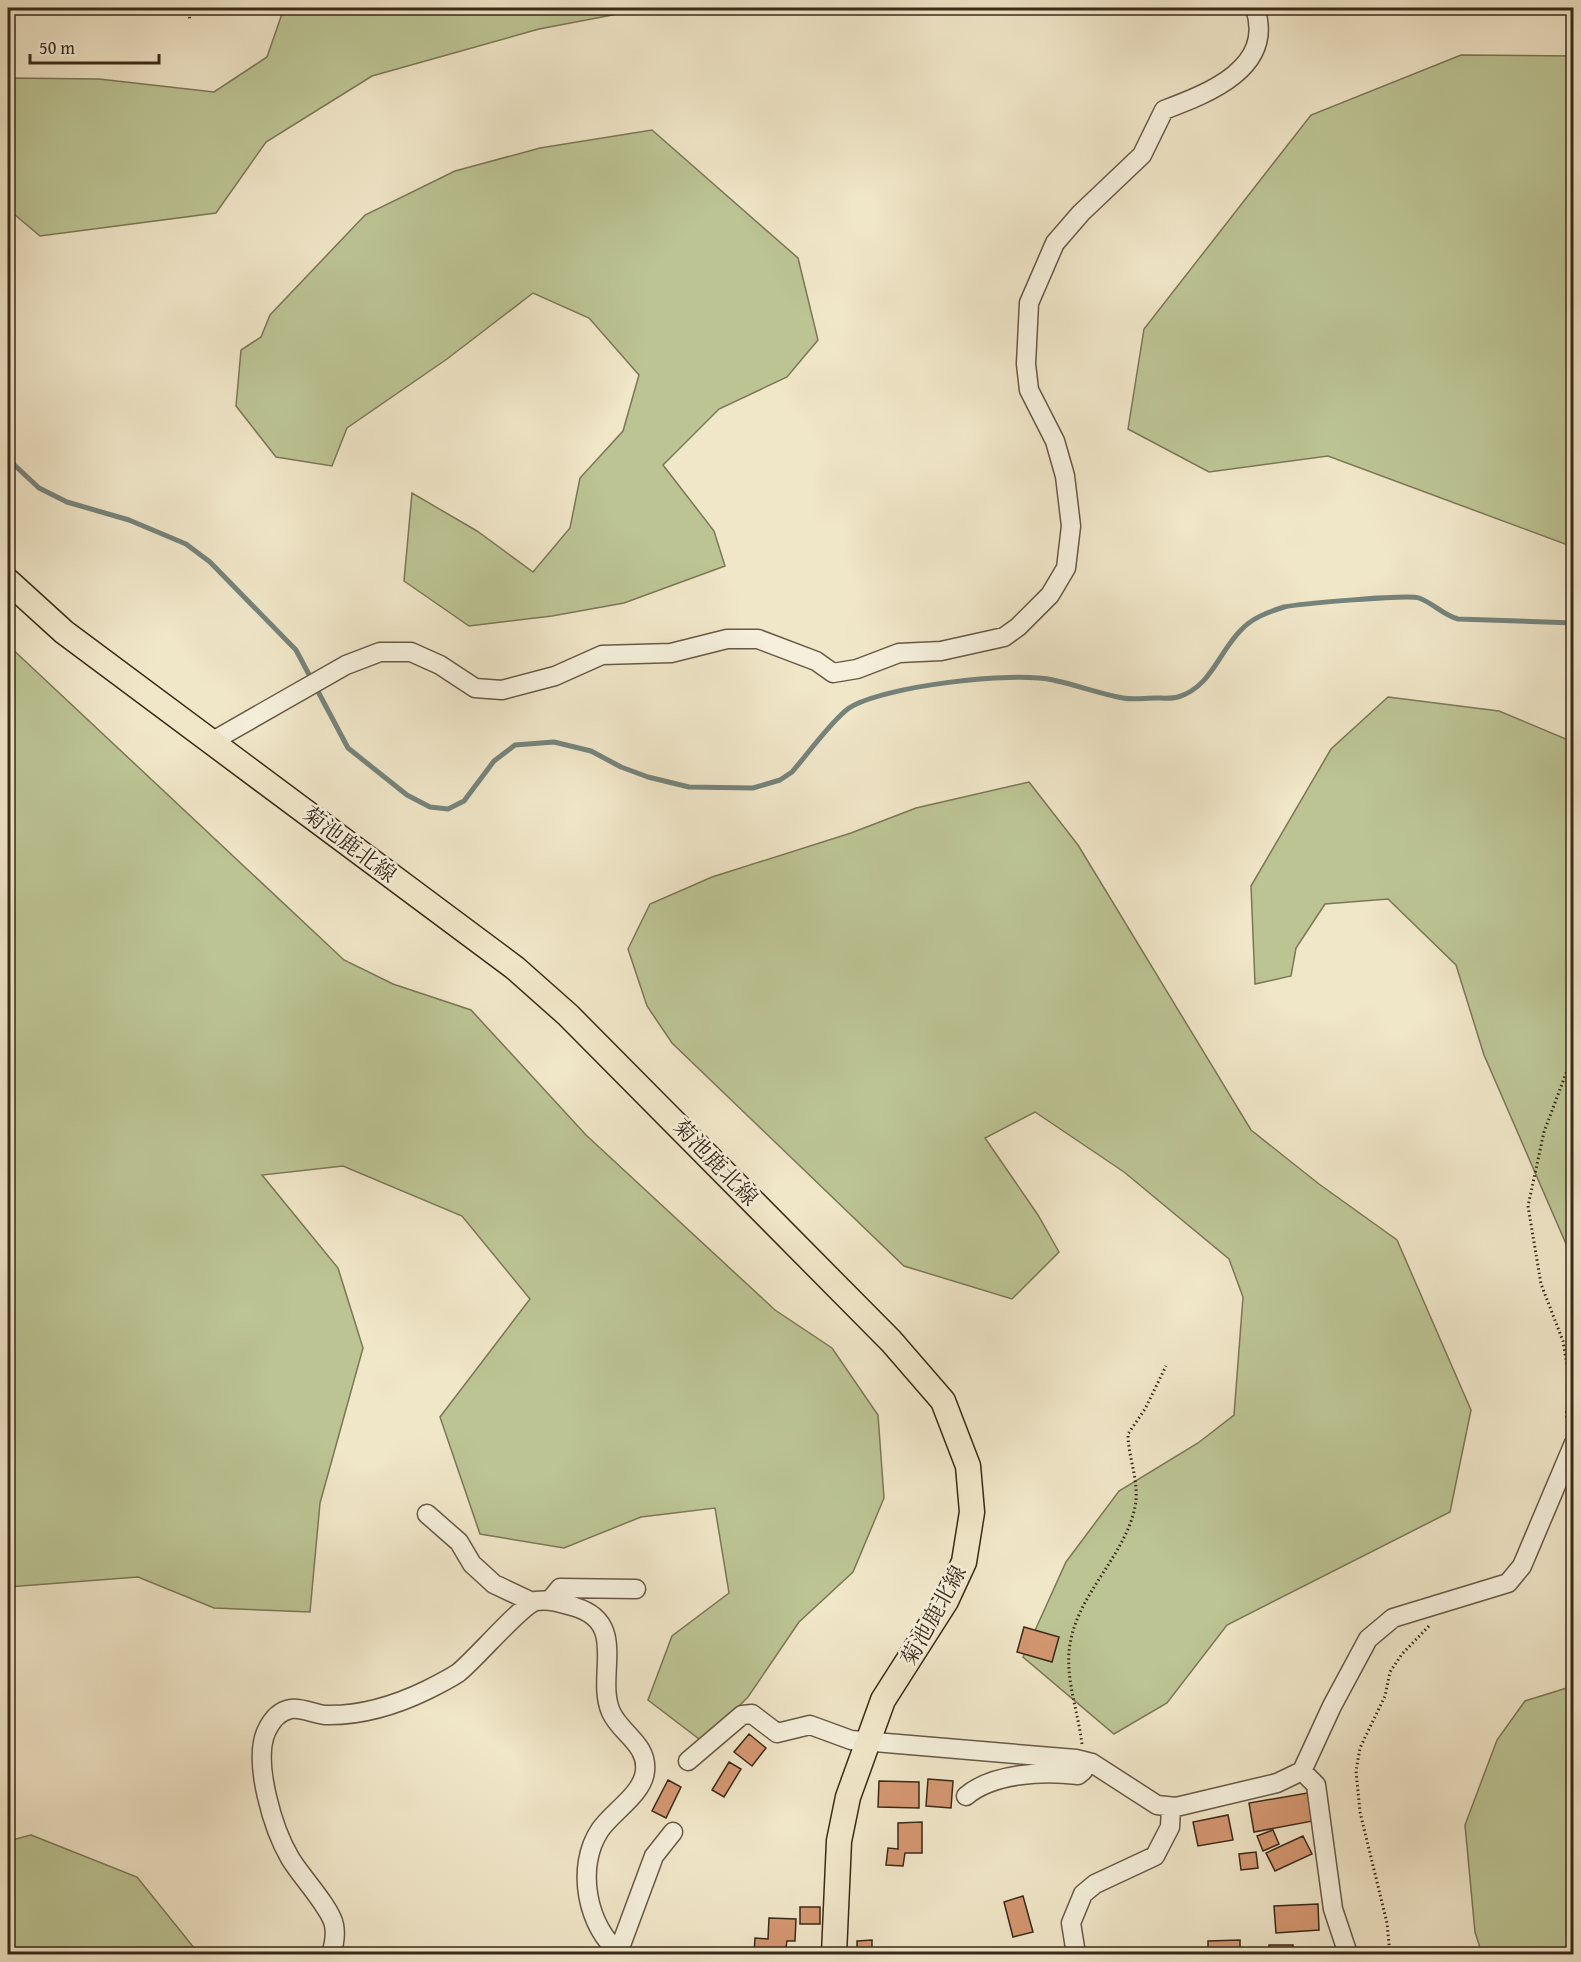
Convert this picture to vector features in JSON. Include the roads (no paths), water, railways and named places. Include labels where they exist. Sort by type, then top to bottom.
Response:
[{"type":"main road","name":"菊池鹿北線","points":[[8,581],[64,632],[515,968],[568,1015],[891,1341],[943,1401],[968,1466],[972,1512],[964,1562],[946,1601],[883,1700],[848,1797],[839,1841],[834,1954]]},
{"type":"street","points":[[211,742],[346,664],[380,652],[411,652],[440,664],[475,688],[502,690],[555,676],[602,655],[671,653],[727,639],[758,639],[816,661],[833,672],[857,669],[899,653],[941,651],[1004,637],[1018,627],[1050,595],[1066,568],[1071,526],[1065,476],[1055,441],[1029,390],[1026,364],[1029,303],[1041,272],[1055,243],[1081,213],[1142,155],[1164,110],[1200,97],[1233,78],[1250,60],[1259,38],[1255,8]]},
{"type":"street","points":[[688,1761],[742,1715],[752,1714],[777,1733],[810,1725],[851,1740],[1084,1761],[1092,1763],[1157,1805],[1171,1807],[1277,1783],[1302,1771],[1332,1706],[1368,1639],[1394,1618],[1508,1583],[1522,1566],[1573,1443]]},
{"type":"street","points":[[427,1514],[459,1542],[472,1564],[494,1584],[541,1601],[581,1609],[595,1617],[604,1631],[608,1646],[605,1695],[611,1714],[638,1745],[645,1760],[646,1773],[638,1788],[599,1832],[589,1859],[586,1885],[591,1909],[603,1935],[620,1954],[654,1856],[673,1832]]},
{"type":"street","points":[[331,1954],[335,1938],[334,1922],[289,1856],[262,1776],[260,1751],[266,1732],[277,1714],[292,1708],[324,1715],[384,1708],[428,1690],[459,1672],[541,1601],[560,1588],[636,1589]]},
{"type":"street","points":[[966,1796],[978,1786],[997,1780],[1060,1773],[1078,1775],[1083,1771],[1084,1761]]},
{"type":"street","points":[[1302,1771],[1316,1785],[1333,1910],[1348,1954]]},
{"type":"street","points":[[1076,1954],[1071,1923],[1083,1894],[1095,1884],[1155,1856],[1170,1827],[1171,1807]]},
{"type":"waterway","points":[[8,459],[39,488],[67,502],[129,520],[186,544],[210,562],[296,650],[348,748],[407,795],[430,807],[448,809],[464,801],[494,761],[515,745],[554,742],[591,751],[621,767],[648,777],[689,787],[753,788],[780,780],[792,772],[827,729],[849,708],[866,700],[918,687],[1009,677],[1053,680],[1127,699],[1178,697],[1199,686],[1245,626],[1261,616],[1284,607],[1411,597],[1424,600],[1458,619],[1574,623]]}]
